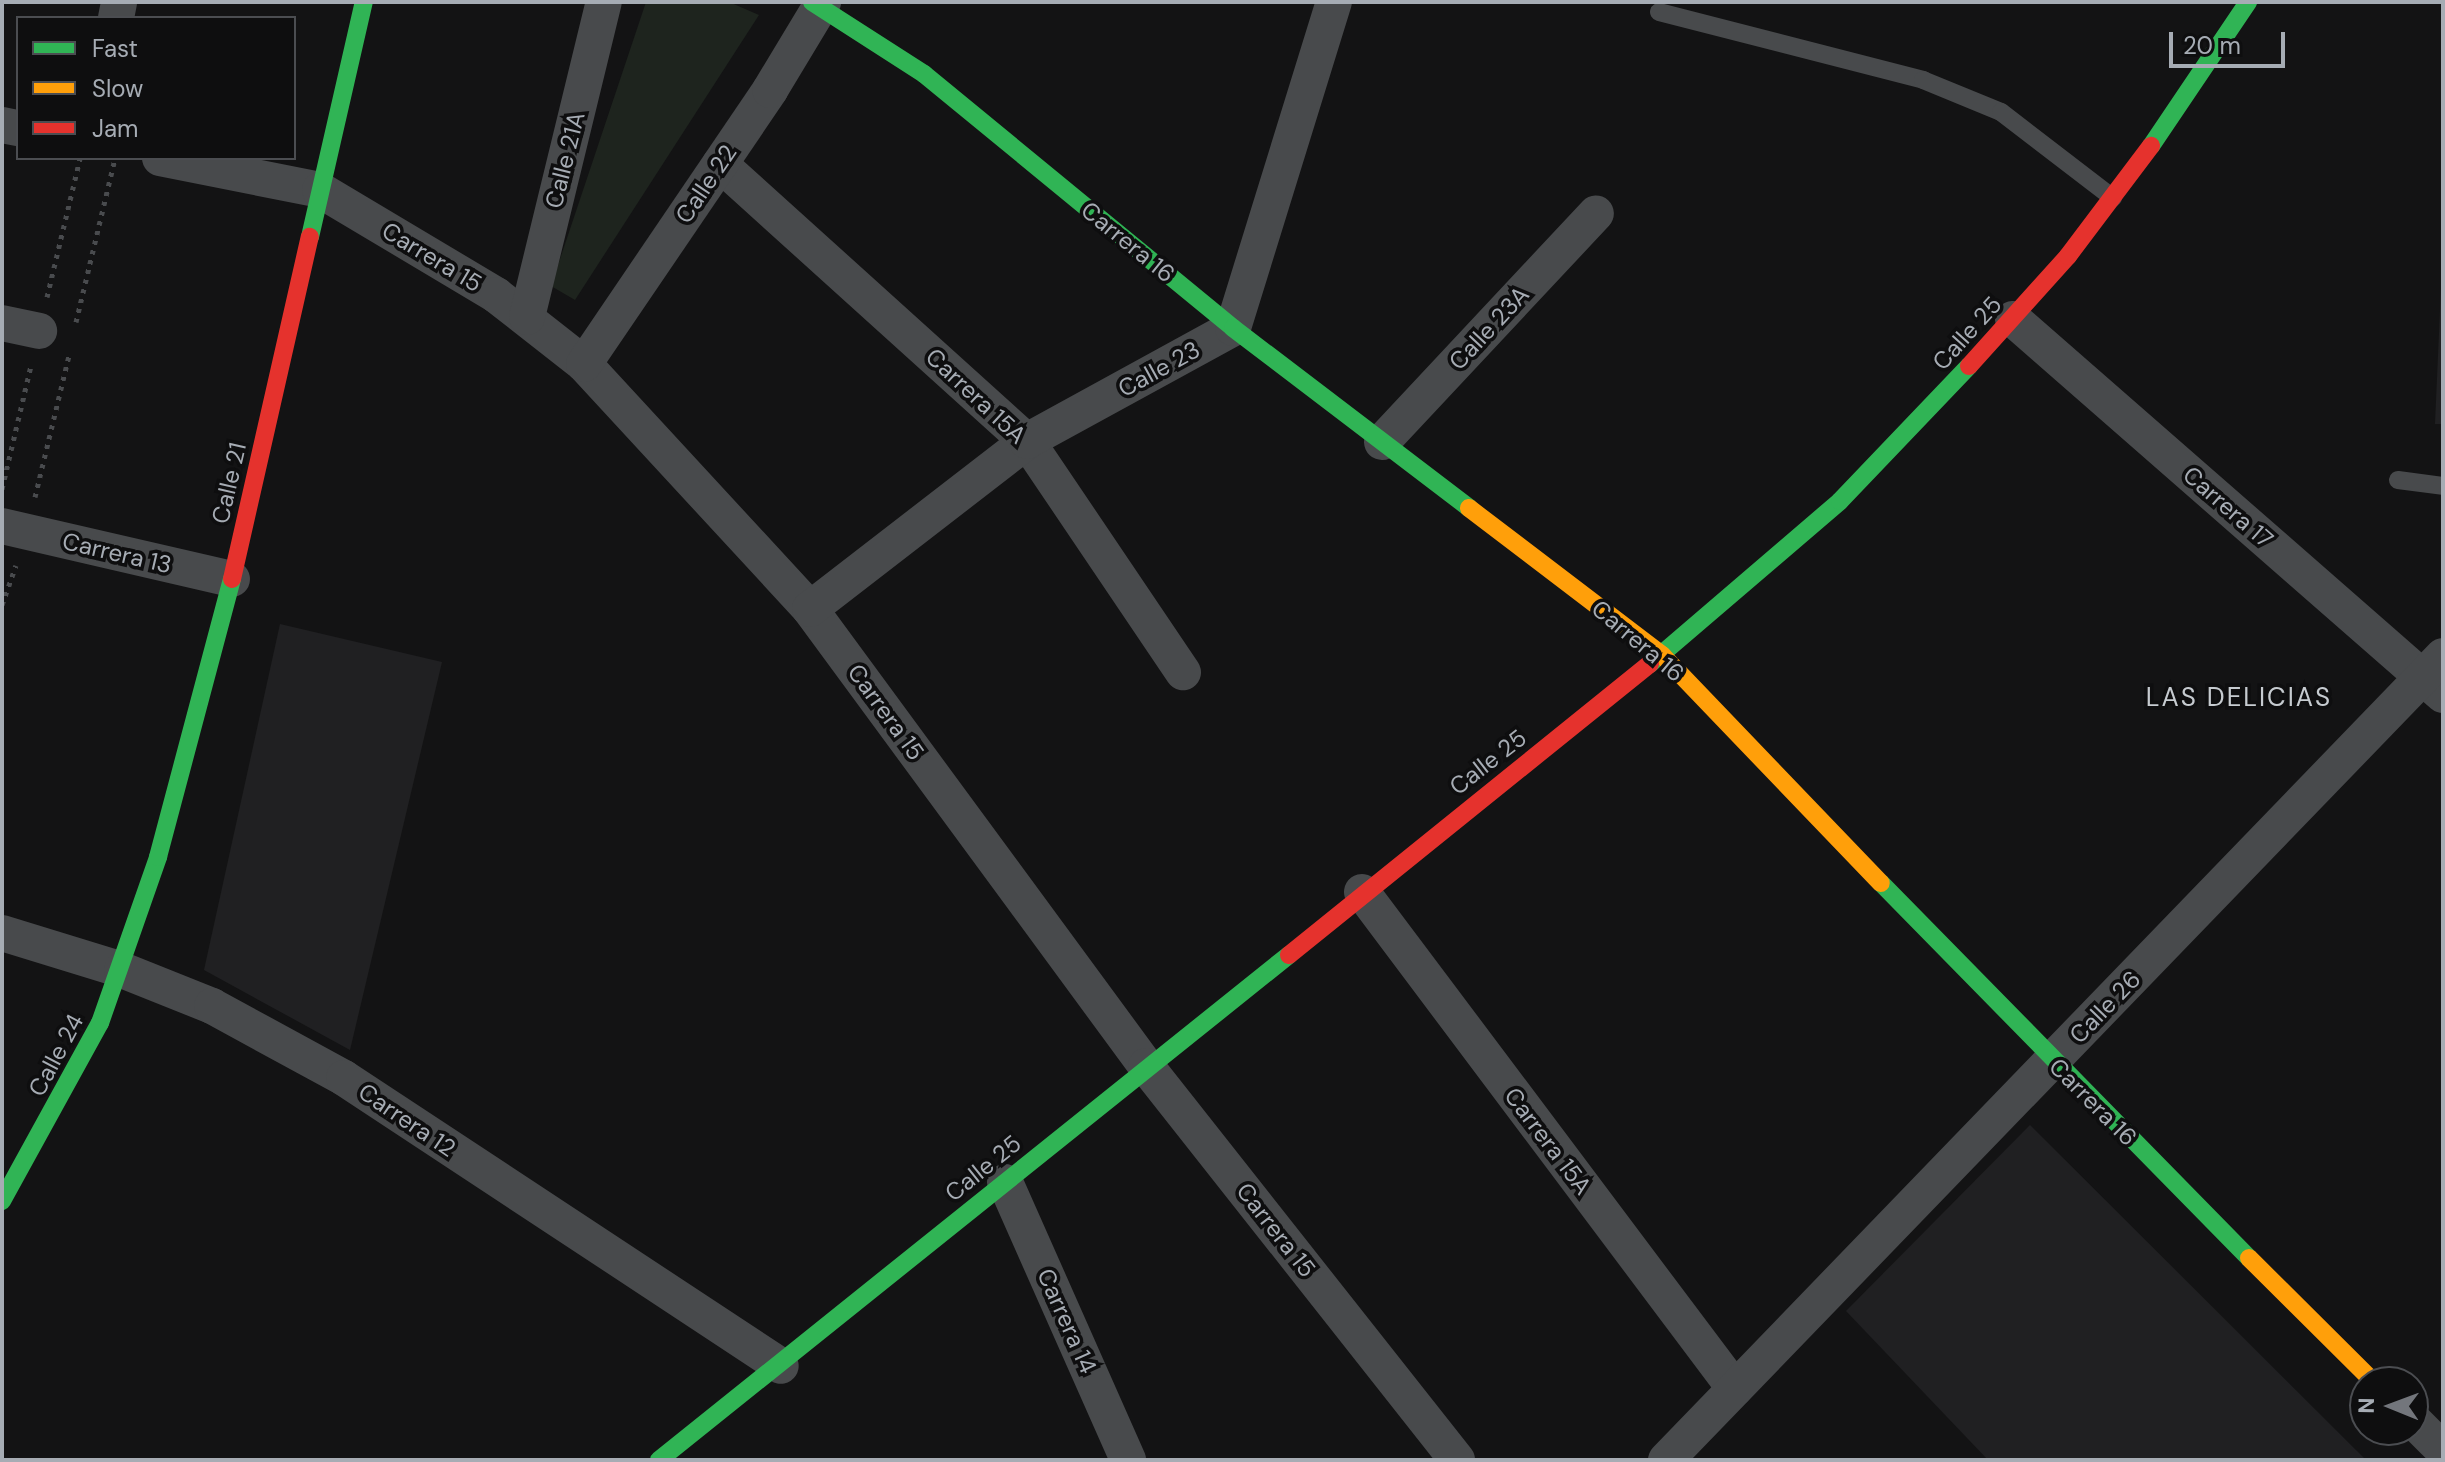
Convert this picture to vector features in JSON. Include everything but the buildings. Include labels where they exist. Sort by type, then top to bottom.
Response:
[{"type":"street","name":"Calle 21","points":[[122,970],[195,729],[364,2]]},
{"type":"street","name":"Calle 21A","points":[[527,317],[604,2]]},
{"type":"street","points":[[1233,328],[1334,2]]},
{"type":"street","name":"Calle 25","points":[[659,1460],[781,1366],[1146,1066],[1662,655],[1840,501],[2013,319],[2113,198],[2248,2]]},
{"type":"street","name":"Carrera 16","points":[[819,3],[924,74],[1233,328],[1662,655],[2052,1062],[2358,1366]]},
{"type":"street","name":"Calle 22","points":[[584,364],[720,164],[819,3]]},
{"type":"street","name":"Carrera 15","points":[[170,160],[320,190],[527,317],[584,364],[810,609],[1146,1066],[1457,1460]]},
{"type":"street","name":"Carrera 15A","points":[[720,164],[1027,441],[1183,672]]},
{"type":"street","name":"Calle 23A","points":[[1382,442],[1596,213]]},
{"type":"street","name":"Carrera 17","points":[[2013,319],[2436,676]]},
{"type":"street","points":[[2,323],[39,331]]},
{"type":"street","name":"Calle 23","points":[[810,609],[1027,441],[1233,328]]},
{"type":"street","name":"Carrera 13","points":[[2,526],[232,579]]},
{"type":"street","name":"Calle 26","points":[[1666,1460],[2052,1062],[2436,676]]},
{"type":"street","name":"Carrera 15A","points":[[1362,892],[1735,1389]]},
{"type":"street","name":"Carrera 12","points":[[2,933],[122,970],[212,1006],[344,1078],[781,1366]]},
{"type":"street","name":"Calle 24","points":[[2,1201],[66,1089],[122,970]]},
{"type":"street","name":"Carrera 14","points":[[1005,1182],[1128,1460]]},
{"type":"lane","points":[[1659,12],[1923,80],[2001,112],[2113,198]]},
{"type":"lane","points":[[2398,480],[2443,486]]},
{"type":"shaded area","points":[[646,2],[729,2],[759,15],[575,300],[551,286]]},
{"type":"shaded area","points":[[2442,265],[2443,424],[2435,424]]},
{"type":"shaded area","points":[[280,624],[442,662],[350,1050],[204,970]]},
{"type":"shaded area","points":[[2030,1125],[2366,1460],[1988,1460],[1846,1311]]},
{"type":"traffic: fast","points":[[310,237],[364,2]]},
{"type":"traffic: fast","points":[[812,2],[924,74],[1233,328],[1469,508]]},
{"type":"traffic: fast","points":[[2151,146],[2248,2]]},
{"type":"traffic: fast","points":[[1650,664],[1840,501],[1969,366]]},
{"type":"traffic: fast","points":[[2,1201],[100,1023],[158,857],[232,579]]},
{"type":"traffic: fast","points":[[1881,883],[2249,1258]]},
{"type":"traffic: fast","points":[[659,1460],[1289,955]]},
{"type":"traffic: slow","points":[[1469,508],[1662,655],[1881,883]]},
{"type":"traffic: slow","points":[[2249,1258],[2358,1366]]},
{"type":"traffic: jam","points":[[1969,366],[2068,256],[2151,146]]},
{"type":"traffic: jam","points":[[232,579],[310,237]]},
{"type":"traffic: jam","points":[[1289,955],[1650,664]]},
{"type":"district","name":"LAS DELICIAS","points":[[2239,698]]}]
